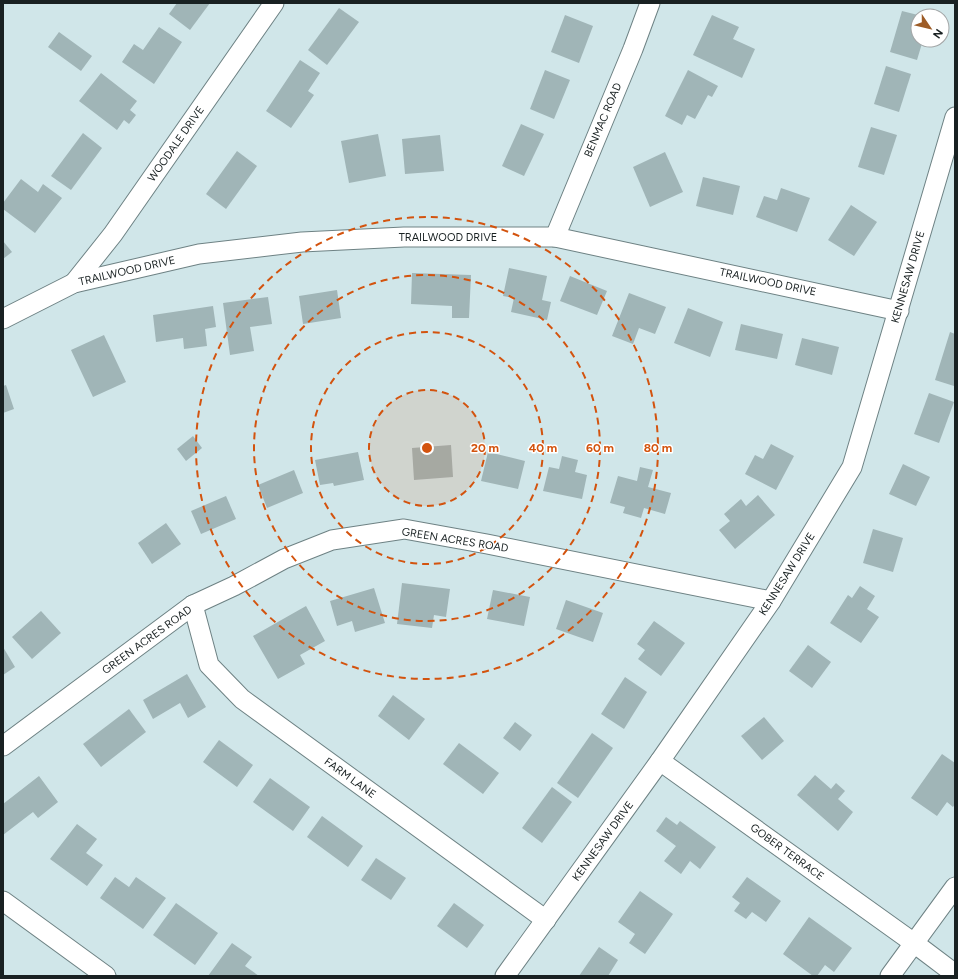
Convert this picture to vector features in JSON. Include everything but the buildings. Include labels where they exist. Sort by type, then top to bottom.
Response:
[{"type":"street","name":"WOODALE DRIVE","points":[[74,283],[113,234],[274,3]]},
{"type":"street","name":"BENMAC ROAD","points":[[555,237],[633,49],[650,3]]},
{"type":"street","name":"KENNESAW DRIVE","points":[[505,976],[660,761],[771,601],[852,467],[955,117]]},
{"type":"street","name":"TRAILWOOD DRIVE","points":[[3,319],[74,283],[199,254],[302,242],[404,237],[555,237],[899,311]]},
{"type":"street","name":"GREEN ACRES ROAD","points":[[3,746],[193,606],[284,559],[332,540],[404,529],[487,544],[771,601]]},
{"type":"street","name":"FARM LANE","points":[[193,606],[209,665],[242,699],[546,920]]},
{"type":"street","name":"GOBER TERRACE","points":[[660,761],[955,974]]},
{"type":"street","points":[[890,976],[955,887]]},
{"type":"street","points":[[3,901],[106,976]]}]
